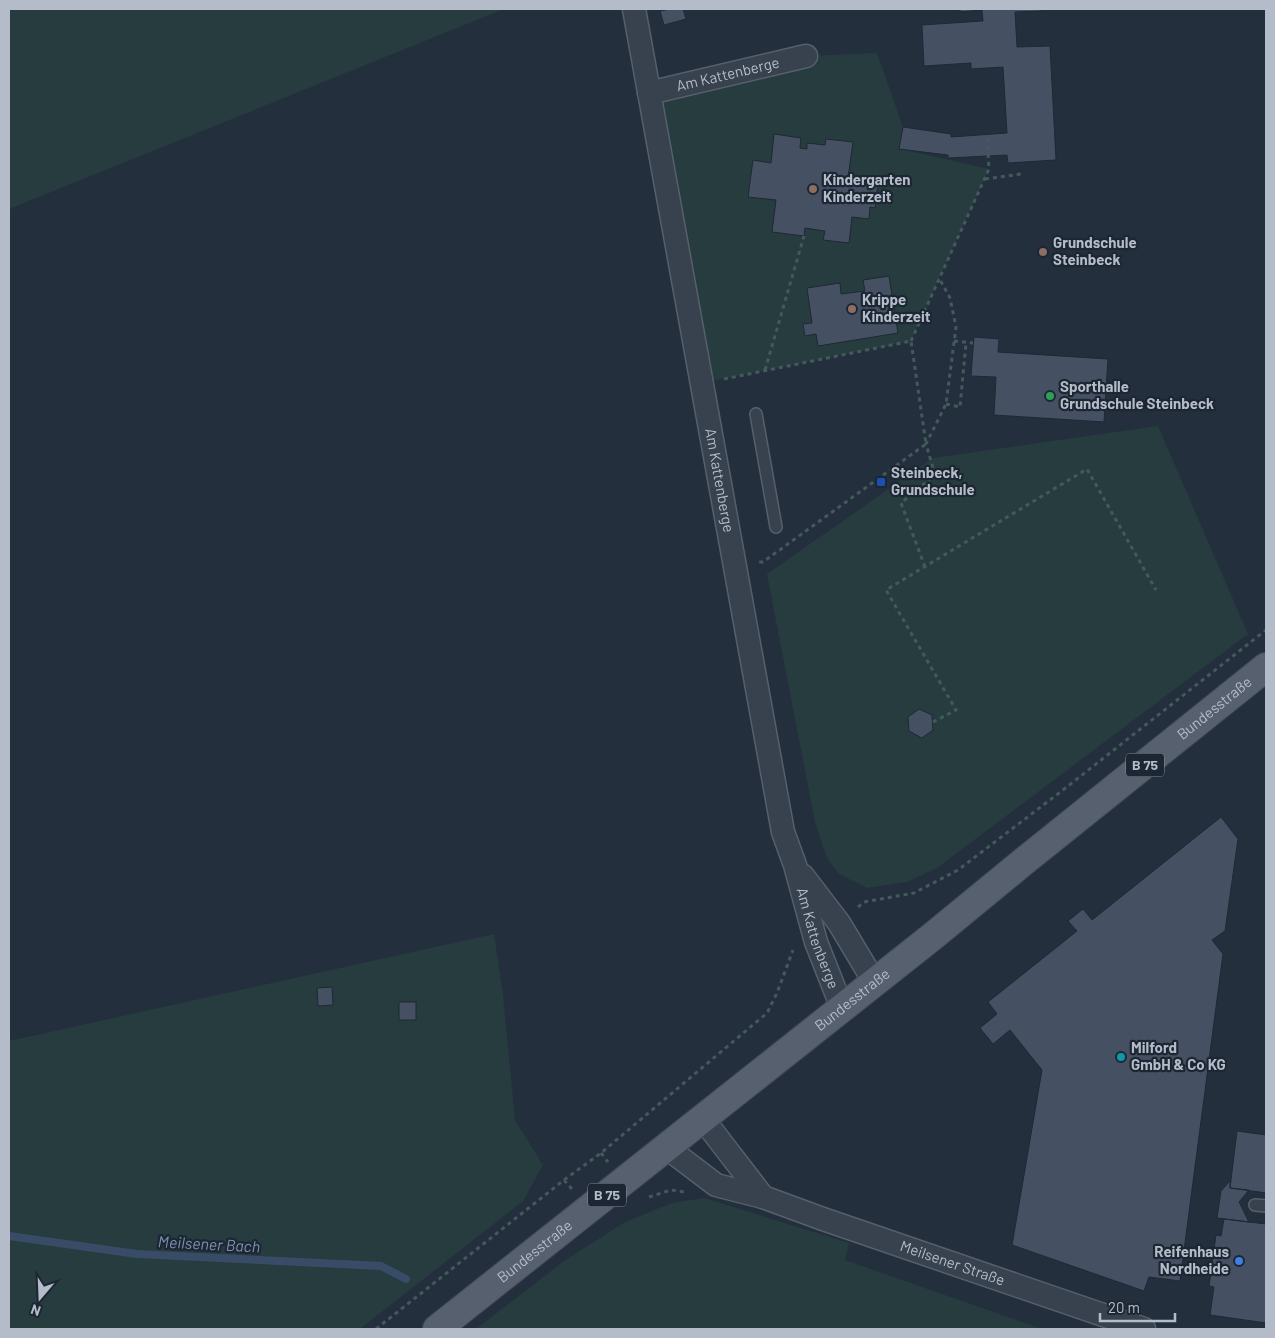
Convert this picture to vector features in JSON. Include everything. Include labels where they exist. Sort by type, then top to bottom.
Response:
[{"type":"main road","name":"Bundesstraße","points":[[437,1329],[875,982],[1266,667]]},
{"type":"street","name":"Am Kattenberge","points":[[634,9],[783,832],[795,865],[816,942],[842,1008]]},
{"type":"street","name":"Am Kattenberge","points":[[649,93],[806,56]]},
{"type":"street","name":"Am Kattenberge","points":[[795,865],[839,923],[875,982]]},
{"type":"street","points":[[702,1119],[763,1197]]},
{"type":"street","name":"Meilsener Straße","points":[[666,1147],[716,1185],[763,1197],[1144,1329]]},
{"type":"lane","points":[[756,414],[776,527]]},
{"type":"path","points":[[925,567],[902,503],[935,475],[926,444],[911,340],[989,169],[987,135]]},
{"type":"path","points":[[984,179],[1021,174]]},
{"type":"path","points":[[766,370],[804,236]]},
{"type":"path","points":[[733,559],[763,562],[926,444],[946,404],[956,327],[950,298],[939,278]]},
{"type":"path","points":[[702,383],[911,340]]},
{"type":"path","points":[[954,341],[973,343]]},
{"type":"path","points":[[946,404],[960,407],[966,343]]},
{"type":"path","points":[[933,722],[956,710],[886,590],[1087,470],[1156,590]]},
{"type":"path","points":[[839,923],[864,902],[914,892],[958,870],[1064,790],[1266,630]]},
{"type":"path","points":[[376,1329],[564,1180],[601,1153],[767,1013],[794,949],[816,942]]},
{"type":"path","points":[[601,1153],[639,1200],[671,1190],[688,1192]]},
{"type":"green space","points":[[9,9],[504,9],[9,209]]},
{"type":"green space","points":[[877,53],[903,127],[900,149],[989,169],[911,341],[702,383],[649,93],[806,56]]},
{"type":"green space","points":[[1158,426],[1248,634],[937,868],[907,882],[867,888],[839,874],[827,858],[815,822],[767,574],[933,458]]},
{"type":"green space","points":[[494,934],[503,995],[515,1120],[543,1165],[523,1201],[360,1329],[9,1329],[9,1041]]},
{"type":"green space","points":[[704,1198],[849,1243],[845,1260],[1042,1329],[476,1329],[564,1261],[625,1222],[672,1203]]},
{"type":"building","points":[[683,9],[686,19],[664,25],[660,11]]},
{"type":"building","points":[[960,9],[1042,9],[1042,11],[1015,12],[1017,47],[1050,46],[1056,160],[1008,163],[1007,155],[948,158],[948,155],[899,149],[903,127],[951,134],[951,137],[1007,133],[1003,67],[971,69],[971,63],[924,66],[922,25],[983,21],[982,10],[960,12]]},
{"type":"building","name":"Kindergarten Kinderzeit","points":[[774,134],[801,138],[800,148],[807,149],[807,143],[825,145],[826,139],[853,142],[848,178],[878,182],[875,208],[870,207],[869,219],[852,217],[849,243],[823,240],[825,231],[805,228],[804,236],[772,232],[776,200],[748,197],[753,160],[771,163]]},
{"type":"building","name":"Krippe Kinderzeit","points":[[889,276],[898,333],[818,346],[816,334],[805,336],[803,324],[812,323],[807,288],[840,283],[841,294],[865,291],[863,280]]},
{"type":"building","name":"Sporthalle Grundschule Steinbeck","points":[[974,337],[999,339],[998,352],[1108,359],[1104,422],[994,415],[996,377],[971,376]]},
{"type":"building","points":[[919,709],[932,715],[933,730],[922,738],[909,731],[908,717]]},
{"type":"building","name":"Milford GmbH & Co KG","points":[[1221,817],[1238,839],[1225,931],[1212,940],[1223,954],[1180,1281],[1149,1277],[1144,1291],[1012,1245],[1042,1070],[1010,1030],[993,1044],[980,1028],[997,1014],[988,1002],[1077,931],[1068,921],[1083,909],[1092,920]]},
{"type":"building","points":[[332,987],[333,1005],[318,1006],[317,988]]},
{"type":"building","points":[[399,1002],[416,1002],[416,1020],[399,1020]]},
{"type":"building","points":[[1237,1131],[1266,1135],[1266,1193],[1230,1188]]},
{"type":"building","points":[[1230,1181],[1230,1188],[1249,1190],[1239,1202],[1249,1222],[1217,1218],[1221,1191]]},
{"type":"building","name":"Reifenhaus Nordheide","points":[[1224,1219],[1266,1224],[1266,1323],[1210,1315],[1214,1287],[1209,1286],[1216,1235],[1221,1236]]},
{"type":"waterway","name":"Meilsener Bach","points":[[9,1236],[137,1254],[381,1266],[406,1279]]},
{"type":"place","name":"Kindergarten Kinderzeit","points":[[813,189]]},
{"type":"place","name":"Grundschule Steinbeck","points":[[1043,252]]},
{"type":"place","name":"Krippe Kinderzeit","points":[[852,309]]},
{"type":"place","name":"Sporthalle Grundschule Steinbeck","points":[[1050,396]]},
{"type":"place","name":"Steinbeck, Grundschule","points":[[881,482]]},
{"type":"place","name":"Milford GmbH & Co KG","points":[[1121,1057]]},
{"type":"place","name":"Reifenhaus Nordheide","points":[[1239,1261]]}]
